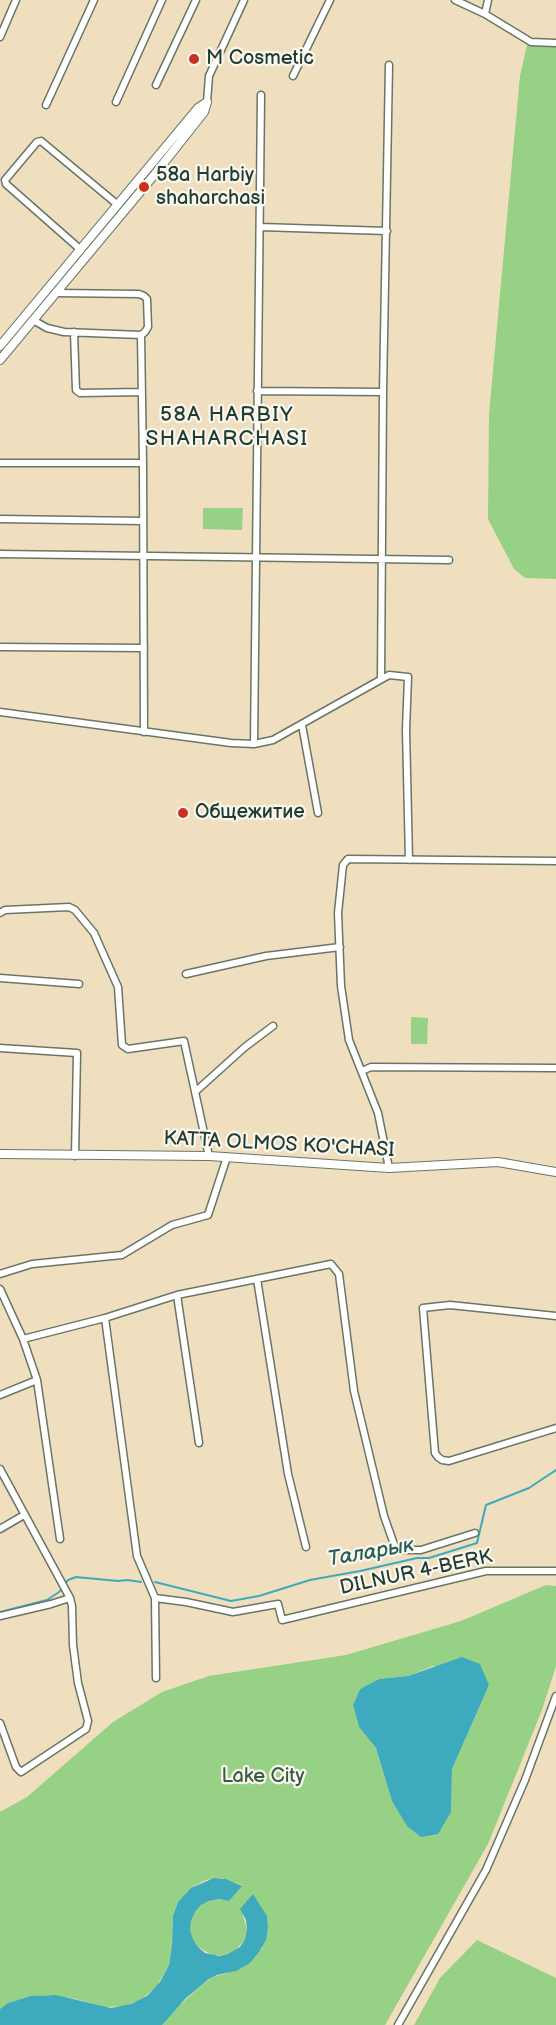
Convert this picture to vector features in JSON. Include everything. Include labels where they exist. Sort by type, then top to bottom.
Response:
[{"type":"street","points":[[0,37],[16,0]]},
{"type":"street","points":[[46,105],[94,0]]},
{"type":"street","points":[[116,102],[162,0]]},
{"type":"street","points":[[156,85],[196,0]]},
{"type":"street","points":[[0,360],[204,112],[209,76],[244,0]]},
{"type":"street","points":[[293,75],[330,0]]},
{"type":"street","points":[[455,0],[485,14],[531,42],[556,43]]},
{"type":"street","points":[[485,14],[488,0]]},
{"type":"street","points":[[381,679],[389,65]]},
{"type":"street","points":[[254,744],[261,95]]},
{"type":"street","points":[[0,346],[198,108],[207,102]]},
{"type":"street","points":[[81,250],[6,184],[5,180],[41,141],[118,205]]},
{"type":"street","points":[[260,227],[387,231]]},
{"type":"street","points":[[55,293],[139,294],[147,299],[148,327],[141,335],[144,732]]},
{"type":"street","points":[[33,320],[47,328],[74,332],[141,335]]},
{"type":"street","points":[[74,332],[76,390],[80,393],[142,392]]},
{"type":"street","points":[[258,391],[383,392]]},
{"type":"street","points":[[0,463],[143,463]]},
{"type":"street","points":[[0,519],[143,521]]},
{"type":"street","points":[[0,554],[449,560]]},
{"type":"street","points":[[0,647],[144,648]]},
{"type":"street","points":[[0,712],[231,743],[254,744],[273,740],[381,679],[396,675],[408,677],[406,730],[409,860]]},
{"type":"street","points":[[302,725],[318,813]]},
{"type":"street","points":[[388,1168],[378,1113],[349,1040],[341,986],[339,913],[343,865],[348,859],[556,861]]},
{"type":"street","points":[[0,913],[5,910],[69,907],[75,910],[94,933],[118,987],[122,1045],[128,1049],[184,1041],[209,1156]]},
{"type":"street","points":[[186,974],[266,956],[340,947]]},
{"type":"street","points":[[0,978],[79,984]]},
{"type":"street","points":[[195,1092],[245,1047],[273,1026]]},
{"type":"street","points":[[0,1048],[78,1053],[75,1156]]},
{"type":"street","points":[[362,1071],[371,1067],[556,1068]]},
{"type":"street","name":"KATTA OLMOS KO'CHASI","points":[[0,1154],[209,1156],[388,1168],[498,1162],[556,1172]]},
{"type":"street","points":[[0,1274],[32,1264],[122,1255],[172,1225],[208,1215],[227,1157]]},
{"type":"street","points":[[23,1339],[105,1318],[177,1295],[331,1264],[339,1274],[354,1391],[384,1516],[396,1550],[421,1550],[475,1533]]},
{"type":"street","points":[[257,1279],[288,1474],[306,1547]]},
{"type":"street","points":[[0,1289],[23,1339],[36,1380],[60,1539]]},
{"type":"street","points":[[177,1295],[199,1443]]},
{"type":"street","points":[[0,1308],[7,1304]]},
{"type":"street","points":[[556,1316],[450,1305],[423,1308],[435,1453],[438,1457],[449,1461],[556,1428]]},
{"type":"street","points":[[105,1318],[137,1556],[155,1598],[156,1678]]},
{"type":"street","points":[[0,1395],[36,1380]]},
{"type":"street","points":[[0,1469],[70,1598],[78,1683],[88,1721],[86,1729],[21,1772],[16,1767],[0,1723]]},
{"type":"street","points":[[0,1528],[24,1515]]},
{"type":"street","name":"DILNUR 4-BERK","points":[[155,1598],[232,1612],[278,1604],[282,1620],[486,1571],[556,1571]]},
{"type":"street","points":[[0,1616],[51,1605],[70,1598]]},
{"type":"street","points":[[398,2025],[486,1870],[525,1780],[556,1696]]},
{"type":"green space","points":[[527,45],[556,47],[556,579],[525,578],[514,569],[488,519],[489,414],[520,76]]},
{"type":"green space","points":[[203,508],[243,508],[242,530],[203,529]]},
{"type":"green space","points":[[411,1017],[428,1018],[427,1044],[411,1044]]},
{"type":"green space","name":"Lake City","points":[[546,1585],[556,1586],[556,1666],[542,1710],[488,1844],[385,2025],[162,2025],[170,2014],[202,1985],[213,1977],[250,1963],[262,1948],[268,1927],[267,1917],[253,1894],[242,1912],[247,1930],[245,1939],[236,1950],[214,1956],[198,1947],[193,1939],[190,1930],[191,1921],[201,1905],[219,1899],[229,1901],[242,1885],[222,1878],[206,1880],[194,1886],[178,1902],[173,1916],[169,1965],[157,1986],[142,1999],[125,2006],[106,2007],[72,1998],[45,1995],[24,1998],[8,2003],[0,2009],[0,1812],[27,1797],[113,1722],[162,1692],[209,1676],[346,1655],[461,1621]],"holes":[[[433,1666],[489,1685],[452,1769],[451,1812],[392,1801],[376,1748],[359,1727],[353,1705],[360,1689],[379,1679],[408,1676]]]},
{"type":"green space","points":[[477,1940],[556,1978],[556,2025],[414,2025],[440,1978]]},
{"type":"water","points":[[462,1657],[480,1664],[489,1685],[452,1769],[451,1812],[438,1834],[421,1837],[407,1826],[392,1801],[376,1748],[359,1727],[353,1705],[360,1689],[379,1679],[408,1676]]},
{"type":"water","points":[[214,1878],[226,1879],[242,1886],[229,1901],[219,1899],[209,1901],[195,1912],[190,1930],[198,1947],[205,1953],[219,1956],[240,1947],[247,1930],[246,1920],[240,1909],[253,1894],[267,1916],[266,1940],[250,1963],[236,1971],[209,1979],[186,1998],[162,2025],[0,2025],[0,2009],[8,2003],[31,1996],[56,1995],[111,2008],[131,2004],[147,1996],[160,1982],[169,1965],[173,1916],[178,1902],[191,1888]]},
{"type":"waterway","name":"Таларык","points":[[155,1582],[231,1601],[259,1596],[310,1580],[417,1558],[429,1558],[477,1543],[486,1505],[529,1488],[556,1470]]},
{"type":"waterway","name":"Таларык","points":[[0,1612],[47,1600],[59,1592],[68,1580],[76,1577],[141,1582]]},
{"type":"place","name":"M Cosmetic","points":[[194,59]]},
{"type":"place","name":"58a Harbiy shaharchasi","points":[[144,187]]},
{"type":"place","name":"Общежитие","points":[[183,813]]},
{"type":"district","name":"58A HARBIY SHAHARCHASI","points":[[227,428]]}]
